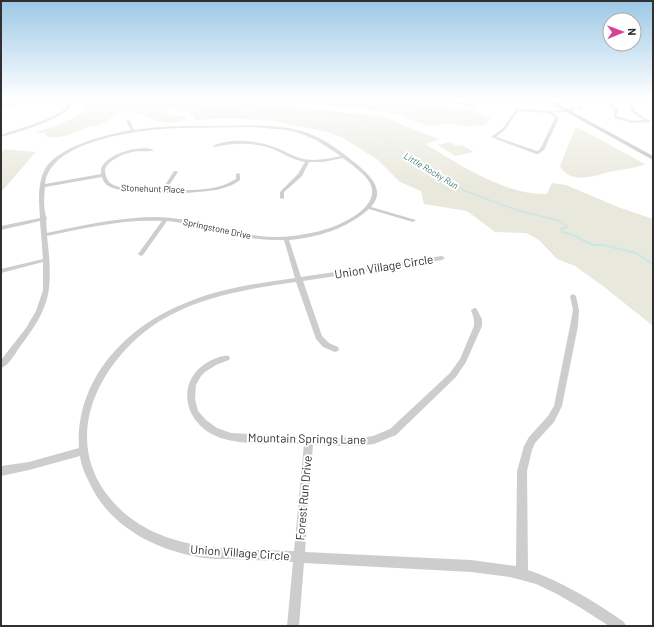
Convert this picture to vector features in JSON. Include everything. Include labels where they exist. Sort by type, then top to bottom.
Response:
[{"type":"main road","points":[[603,128],[653,158]]},
{"type":"main road","points":[[606,128],[653,153]]},
{"type":"street","points":[[1,136],[23,128]]},
{"type":"street","points":[[1,365],[28,331],[39,311],[46,287],[43,186],[47,169],[64,154],[94,140],[133,131],[156,128]]},
{"type":"street","points":[[278,128],[303,133],[317,138],[367,175],[373,184],[374,196],[369,208],[413,220]]},
{"type":"street","points":[[505,128],[493,137],[537,153],[542,150],[552,128]]},
{"type":"street","points":[[215,146],[229,144],[261,145],[276,148],[291,158],[308,161],[322,161],[344,157]]},
{"type":"street","points":[[43,186],[104,175],[104,165],[116,157],[135,150],[152,150]]},
{"type":"street","points":[[282,198],[282,192],[300,175],[308,161]]},
{"type":"street","points":[[164,190],[176,172]]},
{"type":"street","name":"Stonehunt Place","points":[[104,175],[108,184],[122,189],[199,190],[218,188],[236,181],[239,178],[238,174]]},
{"type":"street","name":"Springstone Drive","points":[[45,235],[120,220],[166,219],[194,223],[246,236],[286,238],[307,235],[337,227],[354,220],[369,208]]},
{"type":"street","points":[[1,228],[44,219]]},
{"type":"street","points":[[141,254],[166,219]]},
{"type":"street","points":[[286,238],[298,280],[319,337],[326,345],[335,349]]},
{"type":"street","name":"Union Village Circle","points":[[442,258],[227,291],[196,300],[166,313],[136,334],[109,363],[94,388],[85,415],[83,451],[87,466],[97,490],[114,512],[141,532],[179,548],[204,552],[471,566],[522,574],[572,597],[620,626]]},
{"type":"street","points":[[1,271],[46,260]]},
{"type":"street","points":[[522,574],[522,466],[532,440],[551,418],[558,406],[574,326],[576,310],[573,296]]},
{"type":"street","name":"Mountain Springs Lane","points":[[226,358],[205,367],[197,375],[193,382],[191,391],[192,404],[200,420],[213,430],[231,437],[366,442],[393,432],[459,367],[478,326],[478,319],[474,310]]},
{"type":"street","name":"Forest Run Drive","points":[[293,626],[309,441]]},
{"type":"street","points":[[1,471],[30,466],[83,451]]},
{"type":"shaded area","points":[[48,128],[86,128],[59,137],[47,137],[45,133],[35,133]]},
{"type":"shaded area","points":[[310,128],[411,128],[439,139],[425,144],[468,169],[499,184],[515,190],[547,194],[552,183],[566,185],[618,207],[653,219],[653,326],[603,286],[575,266],[557,259],[539,240],[526,233],[495,232],[467,211],[424,204],[421,191],[400,182],[378,160],[343,138],[328,132]]},
{"type":"shaded area","points":[[575,128],[579,128],[645,164],[583,178],[570,176],[564,172],[560,166]]},
{"type":"shaded area","points":[[450,142],[456,146],[462,145],[474,152],[455,156],[438,145]]},
{"type":"shaded area","points":[[5,149],[36,152],[1,192],[1,152]]},
{"type":"waterway","name":"Little Rocky Run","points":[[373,128],[407,157]]},
{"type":"waterway","name":"Little Rocky Run","points":[[406,156],[465,191],[517,210],[560,221],[568,227],[561,229],[562,232]]},
{"type":"waterway","name":"Little Rocky Run","points":[[562,232],[571,234],[593,245],[603,245],[636,253],[653,264]]}]
